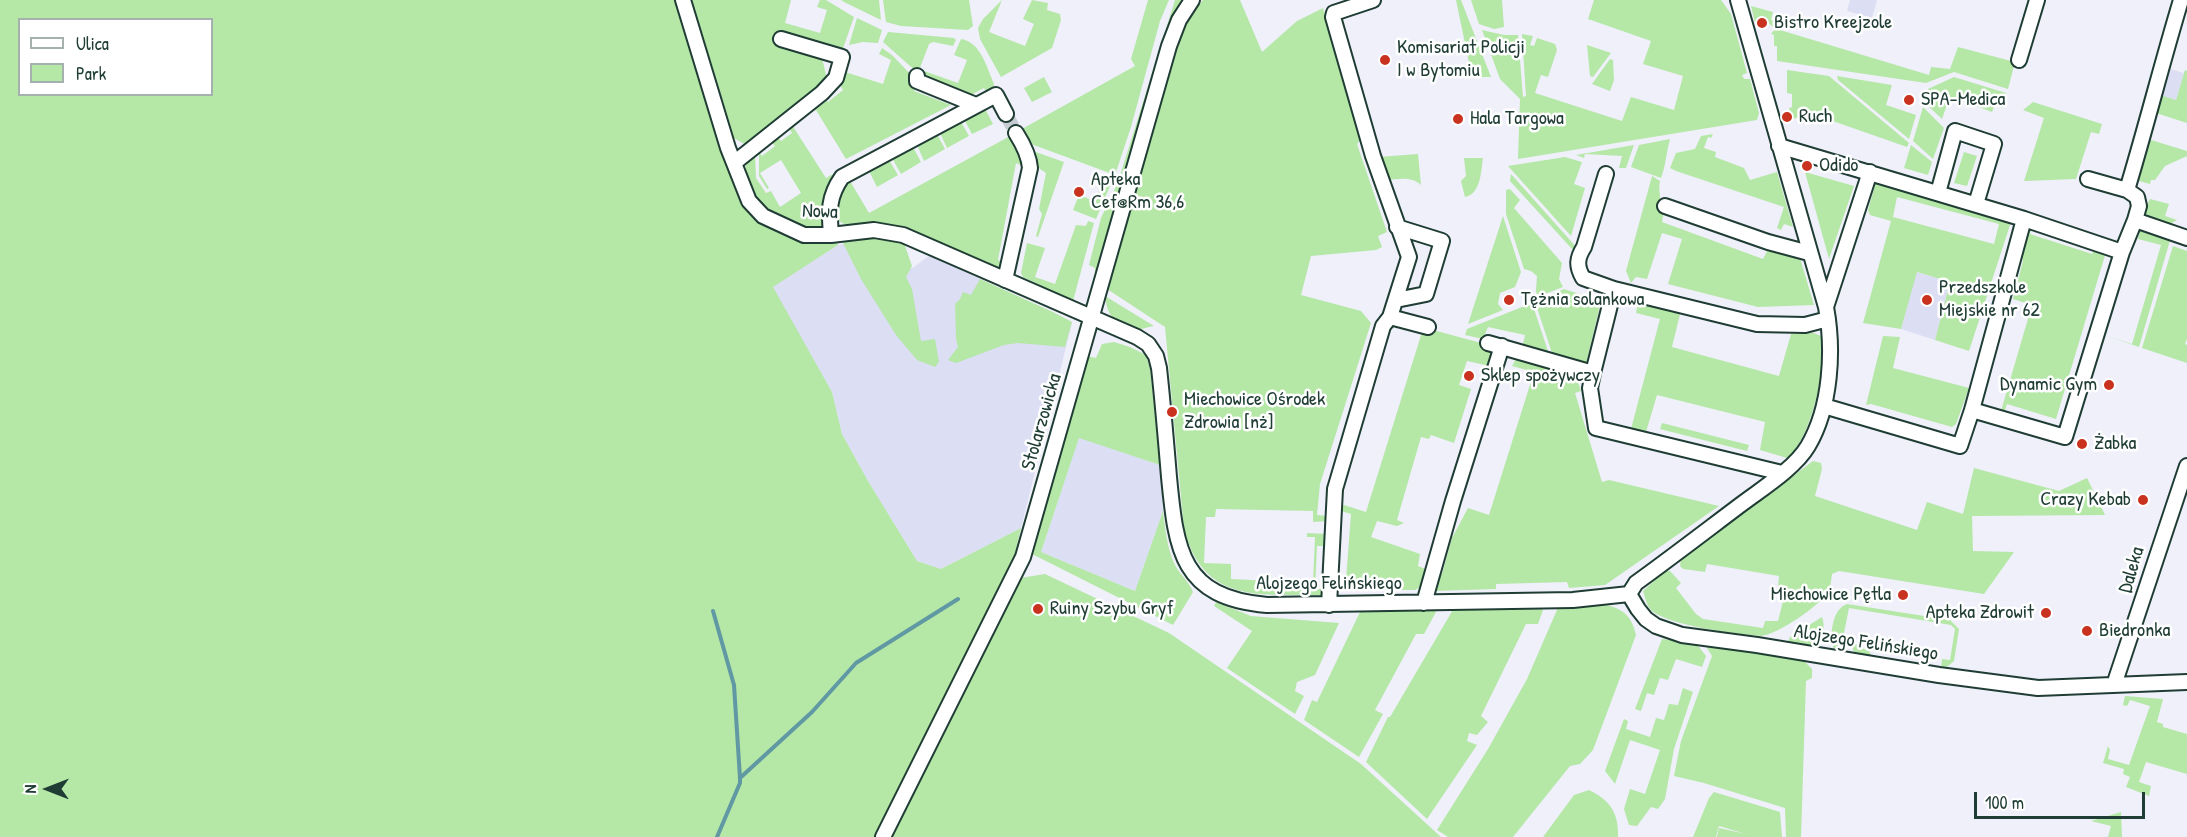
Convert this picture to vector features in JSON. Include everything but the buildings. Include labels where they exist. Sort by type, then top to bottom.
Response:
[{"type":"street","name":"Nowa","points":[[683,0],[728,148],[750,201],[763,216],[786,229],[804,235],[831,235],[874,230],[903,235],[1093,318]]},
{"type":"street","name":"Stolarzowicka","points":[[883,837],[1023,557],[1169,46],[1179,20],[1192,0]]},
{"type":"street","points":[[1329,605],[1335,489],[1383,326],[1390,317],[1409,256],[1372,156],[1333,17],[1334,13],[1373,0]]},
{"type":"street","points":[[1629,594],[1636,583],[1782,473],[1809,446],[1824,406],[1830,369],[1827,313],[1738,0]]},
{"type":"street","points":[[2019,60],[2037,0]]},
{"type":"street","points":[[2127,190],[2181,0]]},
{"type":"street","points":[[735,163],[822,93],[836,78],[842,57],[781,39]]},
{"type":"street","points":[[917,76],[917,81],[976,105]]},
{"type":"street","points":[[831,235],[829,212],[832,191],[842,177],[996,95],[1006,114]]},
{"type":"street","points":[[1938,193],[1955,130],[1994,144],[1976,204]]},
{"type":"street","points":[[1005,280],[1030,168],[1030,160],[1024,145],[1016,134]]},
{"type":"street","points":[[1779,146],[1976,204],[2122,252]]},
{"type":"street","points":[[1606,174],[1584,247],[1579,254],[1578,269],[1583,278],[1614,289],[1757,324],[1805,325],[1827,313],[1870,172]]},
{"type":"street","points":[[1972,410],[2065,437],[2122,252],[2139,206],[2137,197],[2127,190],[2088,179]]},
{"type":"street","points":[[1665,206],[1809,254]]},
{"type":"street","points":[[1824,406],[1960,446],[2024,219]]},
{"type":"street","points":[[2135,220],[2187,238]]},
{"type":"street","points":[[1396,300],[1426,294],[1442,241],[1397,226]]},
{"type":"street","points":[[1614,289],[1590,388],[1596,428],[1782,473]]},
{"type":"street","points":[[1390,317],[1428,327]]},
{"type":"street","name":"Alojzego Felińskiego","points":[[1093,318],[1148,344],[1156,356],[1160,376],[1174,527],[1185,562],[1194,574],[1214,591],[1247,603],[1329,605],[1573,600],[1629,594],[1638,609],[1656,626],[1682,635],[2038,688],[2187,682]]},
{"type":"street","points":[[1424,603],[1495,344],[1593,373]]},
{"type":"street","name":"Daleka","points":[[2114,685],[2187,466]]},
{"type":"shaded area","points":[[1850,0],[1877,0],[1872,18],[1847,11]]},
{"type":"shaded area","points":[[2166,68],[2184,73],[2176,100],[2159,95]]},
{"type":"shaded area","points":[[865,240],[884,280],[914,267],[930,255],[1072,323],[1021,528],[941,569],[917,561],[868,481],[842,434],[832,392],[772,287],[838,245]]},
{"type":"shaded area","name":"Przedszkole Miejskie nr 62","points":[[1916,272],[1950,282],[1935,340],[1901,329]]},
{"type":"shaded area","points":[[1079,437],[1160,465],[1163,511],[1135,591],[1041,552]]},
{"type":"green space","points":[[0,0],[678,0],[760,221],[788,236],[816,241],[838,241],[838,245],[773,287],[832,392],[842,434],[917,561],[941,569],[1021,528],[1013,562],[1020,578],[1045,574],[1169,633],[1361,764],[1441,837],[0,837]]},
{"type":"green space","points":[[692,0],[791,0],[785,23],[820,33],[827,10],[817,7],[820,0],[826,0],[854,17],[841,54],[817,55],[823,62],[826,75],[820,90],[746,145],[734,138]]},
{"type":"green space","points":[[841,0],[879,0],[881,20],[844,2]]},
{"type":"green space","points":[[883,0],[969,0],[973,26],[968,30],[901,26],[886,22]]},
{"type":"green space","points":[[1002,0],[989,32],[1025,46],[1034,24],[1023,19],[1032,0],[1048,3],[1047,10],[1060,14],[1061,20],[1052,48],[1001,77],[980,39],[978,28],[983,19]]},
{"type":"green space","points":[[1148,0],[1169,0],[1160,21],[1131,127],[1115,175],[1031,144],[1022,129],[1135,66],[1131,59]]},
{"type":"green space","points":[[1175,0],[1184,0],[1174,16],[1160,56],[1097,282],[1095,281],[1095,268],[1089,265],[1101,218],[1118,182]]},
{"type":"green space","points":[[1203,0],[1240,0],[1262,52],[1297,21],[1323,8],[1361,139],[1357,144],[1387,232],[1378,236],[1382,247],[1376,250],[1311,256],[1301,295],[1361,311],[1371,323],[1320,484],[1317,515],[1328,516],[1328,521],[1313,522],[1313,511],[1216,509],[1215,517],[1206,517],[1204,563],[1231,564],[1231,579],[1313,583],[1315,537],[1307,537],[1307,533],[1327,534],[1327,546],[1317,546],[1315,589],[1325,589],[1325,595],[1258,594],[1238,590],[1221,583],[1205,571],[1193,554],[1184,529],[1165,327],[1107,289],[1180,35],[1190,15]]},
{"type":"green space","points":[[1456,0],[1461,0],[1491,77],[1472,77]]},
{"type":"green space","points":[[1471,0],[1502,0],[1504,27],[1494,29],[1479,24]]},
{"type":"green space","points":[[1594,0],[1721,0],[1731,14],[1747,73],[1742,75],[1744,79],[1750,79],[1759,113],[1757,120],[1518,159],[1520,99],[1500,79],[1482,30],[1504,35],[1518,35],[1523,97],[1526,96],[1522,34],[1533,36],[1530,45],[1534,46],[1537,38],[1555,44],[1557,50],[1548,77],[1541,75],[1535,93],[1622,121],[1631,97],[1674,110],[1683,76],[1643,64],[1651,41],[1588,19]]},
{"type":"green space","points":[[1751,6],[1773,12],[1771,20],[1776,21],[1775,26],[1780,30],[1929,75],[1931,67],[1950,69],[1958,47],[2015,62],[2008,89],[1954,72],[1926,83],[1777,61],[1777,46],[1774,46],[1774,35],[1771,34],[1775,29],[1761,16],[1755,23]]},
{"type":"green space","points":[[857,18],[882,30],[878,43],[863,42],[849,45]]},
{"type":"green space","points":[[888,32],[956,40],[953,46],[933,42],[929,44],[918,73],[883,42]]},
{"type":"green space","points":[[961,39],[974,45],[982,57],[994,84],[993,90],[988,94],[984,88],[969,96],[922,78],[924,71],[958,83],[967,60],[954,55]]},
{"type":"green space","points":[[1587,45],[1611,53],[1593,77],[1590,76]]},
{"type":"green space","points":[[882,48],[917,81],[914,91],[951,105],[846,159],[816,110],[809,113],[808,108],[823,97],[828,102],[843,90],[840,85],[845,78],[845,72],[883,84],[891,60],[879,54]]},
{"type":"green space","points":[[1610,59],[1613,60],[1614,80],[1610,91],[1592,84]]},
{"type":"green space","points":[[1787,70],[1829,76],[1909,143],[1907,147],[1807,112],[1793,119],[1789,108],[1792,107],[1792,94],[1787,93]]},
{"type":"green space","points":[[2185,70],[2187,71],[2187,123],[2156,113],[2155,109],[2157,94],[2176,100]]},
{"type":"green space","points":[[1837,76],[1892,85],[1886,105],[1916,115],[1909,139],[1838,80]]},
{"type":"green space","points":[[1044,77],[1052,92],[1032,102],[1024,88]]},
{"type":"green space","points":[[1954,77],[2006,93],[2002,108],[1995,105],[1992,112],[1952,97],[1949,99],[1942,119],[1925,103],[1928,89]]},
{"type":"green space","points":[[2033,102],[2102,124],[2099,134],[2091,132],[2076,179],[2024,181],[2044,118],[2023,110]]},
{"type":"green space","points":[[1923,107],[1944,128],[1933,159],[1913,141]]},
{"type":"green space","points":[[985,109],[993,124],[972,134],[964,119]]},
{"type":"green space","points":[[799,119],[792,125],[826,178],[849,165],[850,168],[831,181],[827,187],[824,218],[819,229],[792,223],[770,211],[753,194],[746,172],[747,159],[755,154],[756,178],[766,193],[771,191],[780,207],[801,193],[781,160],[760,173],[769,188],[767,189],[759,176],[759,152],[762,156],[775,146],[769,139],[775,134],[781,141],[792,133],[787,125]]},
{"type":"green space","points":[[961,122],[969,136],[947,148],[940,133]]},
{"type":"green space","points":[[937,134],[945,149],[924,161],[917,145]]},
{"type":"green space","points":[[1713,134],[1711,138],[1708,137],[1704,148],[1716,152],[1715,157],[1744,168],[1750,180],[1777,172],[1793,227],[1784,224],[1781,230],[1777,228],[1784,207],[1670,168],[1676,153],[1695,149],[1701,136]]},
{"type":"green space","points":[[1012,135],[1022,152],[1025,167],[1016,163],[998,260],[1006,263],[1003,267],[997,269],[896,225],[882,224],[846,228],[846,225],[839,221],[840,200],[850,181],[869,213]]},
{"type":"green space","points":[[1670,139],[1661,178],[1631,167],[1639,145]]},
{"type":"green space","points":[[2148,139],[2187,151],[2187,156],[2165,166],[2150,184],[2135,180]]},
{"type":"green space","points":[[1634,145],[1626,168],[1619,168],[1622,156],[1585,154],[1584,158],[1576,155]]},
{"type":"green space","points":[[1911,145],[1932,162],[1928,175],[1904,168]]},
{"type":"green space","points":[[913,147],[921,162],[901,174],[892,158]]},
{"type":"green space","points":[[1030,150],[1064,162],[1038,237],[1036,236],[1042,214],[1039,209],[1046,173],[1040,169]]},
{"type":"green space","points":[[1964,152],[1977,156],[1967,186],[1954,183]]},
{"type":"green space","points":[[1418,154],[1421,185],[1409,179],[1386,180],[1378,157]]},
{"type":"green space","points":[[1565,157],[1582,162],[1574,184],[1585,188],[1571,236],[1508,166]]},
{"type":"green space","points":[[1464,158],[1483,158],[1477,187],[1465,197],[1461,181],[1466,176]]},
{"type":"green space","points":[[889,160],[898,175],[877,187],[869,171]]},
{"type":"green space","points":[[1805,172],[1854,186],[1829,259]]},
{"type":"green space","points":[[1095,173],[1113,179],[1096,219],[1073,210],[1079,195],[1095,201],[1103,180],[1095,177]]},
{"type":"green space","points":[[1511,174],[1578,249],[1572,249],[1510,181]]},
{"type":"green space","points":[[1652,176],[1660,181],[1660,204],[1665,206],[1662,222],[1763,259],[1769,247],[1800,258],[1814,305],[1758,307],[1668,284],[1682,239],[1662,233],[1647,279],[1636,277],[1631,283],[1626,271]]},
{"type":"green space","points":[[1876,182],[2006,220],[2010,225],[1969,351],[1935,340],[1950,282],[1917,272],[1901,329],[1863,323],[1891,221],[1870,215],[1868,210]],"holes":[[[1897,197],[1999,224],[1994,244],[1893,217]]]},
{"type":"green space","points":[[1510,189],[1520,200],[1514,208],[1562,263],[1559,279],[1563,287],[1537,297],[1537,276],[1524,269],[1506,214],[1506,190]]},
{"type":"green space","points":[[2150,199],[2169,204],[2165,216],[2177,220],[2165,227],[2145,220],[2142,214]]},
{"type":"green space","points":[[1503,216],[1521,272],[1515,287],[1500,293],[1498,304],[1503,310],[1468,324]]},
{"type":"green space","points":[[1088,221],[1094,223],[1073,301],[1023,277],[1021,273],[1027,243],[1045,248],[1035,277],[1055,284],[1076,225],[1086,226]]},
{"type":"green space","points":[[2032,227],[2030,234],[2092,254],[2095,248],[2106,252],[2056,419],[2007,404],[2004,413],[2001,411],[2032,305],[2013,299],[2023,261],[2019,249],[2025,230]]},
{"type":"green space","points":[[2144,229],[2171,237],[2139,347],[2110,337],[2132,344],[2161,245],[2138,239],[2140,231]]},
{"type":"green space","points":[[889,237],[903,240],[912,266],[906,277],[912,289],[921,341],[935,339],[939,362],[935,367],[917,360],[896,335],[861,279],[842,241]]},
{"type":"green space","points":[[2173,246],[2187,251],[2187,339],[2185,344],[2187,345],[2187,363],[2142,348]]},
{"type":"green space","points":[[980,279],[1072,322],[1065,347],[1018,343],[1004,345],[956,363],[948,360],[958,347],[955,304],[963,292],[971,295]]},
{"type":"green space","points":[[1564,289],[1601,301],[1586,364],[1553,356],[1535,302]]},
{"type":"green space","points":[[1105,296],[1154,326],[1130,330],[1119,325],[1109,312]]},
{"type":"green space","points":[[1639,298],[1681,310],[1672,347],[1779,376],[1791,334],[1814,333],[1821,336],[1822,364],[1816,401],[1796,449],[1787,458],[1760,450],[1765,422],[1657,395],[1646,432],[1631,429],[1660,319],[1636,313]]},
{"type":"green space","points":[[1532,303],[1549,354],[1522,348],[1525,335],[1488,327],[1483,339],[1465,335],[1467,329]]},
{"type":"green space","points":[[1422,327],[1496,347],[1490,366],[1467,361],[1459,385],[1471,389],[1454,443],[1431,435],[1429,439],[1421,437],[1397,520],[1404,523],[1397,526],[1377,521],[1371,537],[1420,554],[1418,566],[1428,570],[1422,586],[1415,590],[1335,590],[1335,584],[1343,584],[1346,580],[1351,514],[1338,510],[1344,505],[1366,512]]},
{"type":"green space","points":[[1883,336],[1900,337],[1893,368],[1969,388],[1956,424],[1952,427],[1871,404],[1866,405]]},
{"type":"green space","points":[[1114,342],[1146,355],[1150,368],[1160,465],[1079,438],[1041,552],[1135,591],[1163,511],[1172,557],[1193,592],[1173,625],[1030,553],[1087,356],[1096,358],[1102,344]]},
{"type":"green space","points":[[1516,359],[1575,373],[1581,391],[1575,393],[1602,482],[1609,480],[1719,506],[1605,585],[1569,588],[1567,582],[1496,584],[1496,589],[1435,591],[1434,586],[1438,573],[1442,574],[1452,538],[1468,508],[1489,515],[1534,372],[1512,366]]},
{"type":"green space","points":[[1662,423],[1749,445],[1747,451],[1660,429]]},
{"type":"green space","points":[[1813,461],[1821,463],[1822,469],[1815,496],[1917,530],[1927,502],[1963,514],[1974,468],[2059,491],[2087,478],[2105,515],[1972,516],[1973,551],[2014,552],[1984,594],[1839,571],[1832,574],[1828,592],[1816,605],[1787,625],[1761,636],[1688,625],[1661,616],[1650,609],[1643,591],[1665,571],[1670,571],[1681,583],[1676,588],[1696,614],[1703,619],[1763,628],[1765,621],[1778,621],[1786,589],[1778,587],[1779,576],[1707,564],[1705,572],[1683,569],[1680,566],[1681,560]]},
{"type":"green space","points":[[1216,602],[1251,616],[1339,623],[1315,675],[1297,682],[1295,691],[1304,696],[1295,714],[1227,668],[1252,631],[1214,606]]},
{"type":"green space","points":[[1588,602],[1613,607],[1625,613],[1636,635],[1593,750],[1580,764],[1570,766],[1513,837],[1448,837],[1437,830],[1488,749],[1527,679],[1560,603]]},
{"type":"green space","points":[[1535,604],[1543,610],[1538,624],[1526,624],[1481,716],[1488,722],[1477,735],[1469,733],[1467,741],[1477,745],[1427,819],[1366,762],[1388,717],[1454,608]]},
{"type":"green space","points":[[1847,604],[1950,620],[1959,629],[1954,661],[1940,669],[1858,657],[1852,644],[1869,650],[1871,655],[1941,667],[1942,659],[1950,660],[1955,629],[1951,625],[1849,608],[1842,643],[1834,649],[1832,637],[1835,617],[1838,611]]},
{"type":"green space","points":[[1437,610],[1424,634],[1416,634],[1375,710],[1383,714],[1359,757],[1304,720],[1312,700],[1317,702],[1360,612]]},
{"type":"green space","points":[[1822,617],[1823,634],[1815,649],[1787,644],[1790,637]]},
{"type":"green space","points":[[1662,639],[1696,643],[1706,656],[1702,667],[1676,659],[1668,680],[1660,678],[1654,695],[1647,693],[1641,711],[1635,709]]},
{"type":"green space","points":[[1705,645],[1804,661],[1812,669],[1812,678],[1806,681],[1801,837],[1786,837],[1785,808],[1674,776],[1681,741],[1712,656]]},
{"type":"green space","points":[[1683,688],[1693,692],[1674,749],[1665,799],[1658,809],[1651,807],[1637,826],[1629,825],[1624,809],[1630,789],[1645,794],[1660,750],[1630,740],[1615,784],[1605,771],[1624,719],[1628,721],[1626,729],[1650,737],[1656,718],[1664,720],[1669,704],[1678,705]]},
{"type":"green space","points":[[2125,696],[2163,699],[2157,722],[2163,724],[2163,727],[2187,734],[2187,774],[2146,762],[2139,782],[2151,786],[2149,796],[2126,787],[2130,777],[2123,774],[2124,769],[2103,763],[2108,746],[2110,750],[2108,759],[2129,765],[2150,706],[2130,700],[2127,706],[2123,705]]},
{"type":"green space","points":[[1589,790],[1603,798],[1612,808],[1617,821],[1618,837],[1543,837],[1574,795]]},
{"type":"green space","points":[[1714,792],[1780,812],[1782,837],[1717,837],[1719,828],[1746,834],[1719,826],[1716,837],[1693,837],[1709,798]]},
{"type":"green space","points":[[2121,812],[2122,837],[2108,837],[2111,826],[2091,821]]},
{"type":"waterway","points":[[740,778],[812,712],[856,663],[958,599]]},
{"type":"waterway","points":[[713,611],[734,685],[740,778],[740,783],[717,837]]},
{"type":"tunnel","points":[[1006,114],[1016,133]]},
{"type":"place","name":"Bistro Kreejzole","points":[[1762,23]]},
{"type":"place","name":"Komisariat Policji I w Bytomiu","points":[[1385,60]]},
{"type":"place","name":"SPA-Medica","points":[[1909,100]]},
{"type":"place","name":"Ruch","points":[[1787,117]]},
{"type":"place","name":"Hala Targowa","points":[[1458,119]]},
{"type":"place","name":"Odido","points":[[1807,166]]},
{"type":"place","name":"Apteka Cef@Rm 36,6","points":[[1079,192]]},
{"type":"place","name":"Tężnia solankowa","points":[[1509,300]]},
{"type":"place","name":"Przedszkole Miejskie nr 62","points":[[1927,300]]},
{"type":"place","name":"Sklep spożywczy","points":[[1469,376]]},
{"type":"place","name":"Dynamic Gym","points":[[2109,385]]},
{"type":"place","name":"Miechowice Ośrodek Zdrowia [nż]","points":[[1172,412]]},
{"type":"place","name":"Żabka","points":[[2082,444]]},
{"type":"place","name":"Crazy Kebab","points":[[2143,500]]},
{"type":"place","name":"Miechowice Pętla","points":[[1903,595]]},
{"type":"place","name":"Ruiny Szybu Gryf","points":[[1038,609]]},
{"type":"place","name":"Apteka Zdrowit","points":[[2046,613]]},
{"type":"place","name":"Biedronka","points":[[2087,631]]}]
